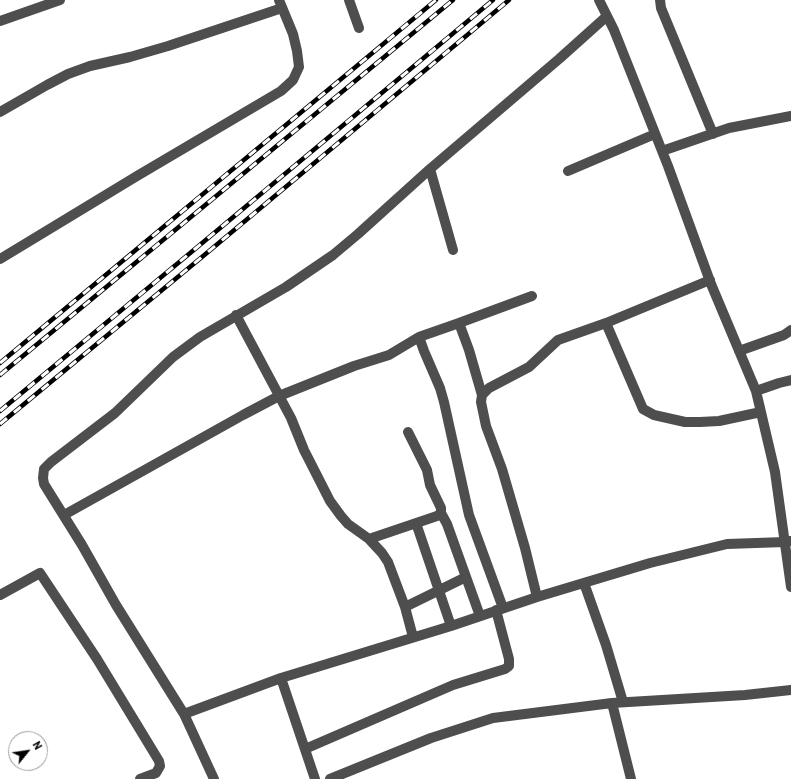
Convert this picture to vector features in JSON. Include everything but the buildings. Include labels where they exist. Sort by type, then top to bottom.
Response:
[{"type":"street","points":[[0,21],[60,0]]},
{"type":"street","points":[[349,0],[359,28]]},
{"type":"street","points":[[599,0],[608,16],[656,134],[710,280],[756,392],[788,542],[791,587]]},
{"type":"street","points":[[660,0],[661,8],[713,134]]},
{"type":"street","points":[[0,112],[68,74],[90,66],[130,57],[168,46],[281,4],[293,34],[299,67],[293,80],[281,91],[0,259]]},
{"type":"street","points":[[214,779],[184,714],[116,605],[64,515],[44,484],[44,469],[115,413],[173,357],[200,337],[286,287],[333,255],[430,169],[608,16]]},
{"type":"street","points":[[662,151],[729,128],[791,116]]},
{"type":"street","points":[[568,171],[656,134]]},
{"type":"street","points":[[430,169],[453,250]]},
{"type":"street","points":[[482,395],[489,388],[529,367],[558,340],[606,323],[710,280]]},
{"type":"street","points":[[64,515],[279,396],[354,366],[389,355],[419,337],[532,296]]},
{"type":"street","points":[[236,315],[279,396],[304,450],[330,500],[348,524],[369,539],[388,562],[405,607],[413,637]]},
{"type":"street","points":[[459,322],[482,395],[481,402],[486,426],[502,469],[537,597]]},
{"type":"street","points":[[606,323],[643,409],[654,415],[685,422],[718,421],[761,412]]},
{"type":"street","points":[[739,351],[784,335],[791,330]]},
{"type":"street","points":[[305,749],[453,685],[506,669],[509,666],[509,659],[499,609],[469,515],[444,402],[440,388],[419,337]]},
{"type":"street","points":[[756,392],[779,382],[791,380]]},
{"type":"street","points":[[408,432],[427,470],[430,485],[441,508],[441,513],[447,524],[480,616]]},
{"type":"street","points":[[369,539],[437,516],[441,513]]},
{"type":"street","points":[[416,523],[450,626]]},
{"type":"street","points":[[184,714],[281,678],[650,563],[727,544],[788,542]]},
{"type":"street","points":[[0,595],[40,573],[97,659],[159,762],[160,766],[156,773],[140,779]]},
{"type":"street","points":[[405,607],[466,577]]},
{"type":"street","points":[[584,584],[606,645],[623,702]]},
{"type":"street","points":[[281,678],[315,779]]},
{"type":"street","points":[[330,779],[431,738],[493,718],[612,703],[745,695],[791,690]]},
{"type":"street","points":[[612,703],[631,779]]},
{"type":"railway","points":[[0,363],[436,0]]},
{"type":"railway","points":[[0,375],[453,0]]},
{"type":"railway","points":[[0,411],[493,0]]},
{"type":"railway","points":[[0,424],[509,0]]}]
